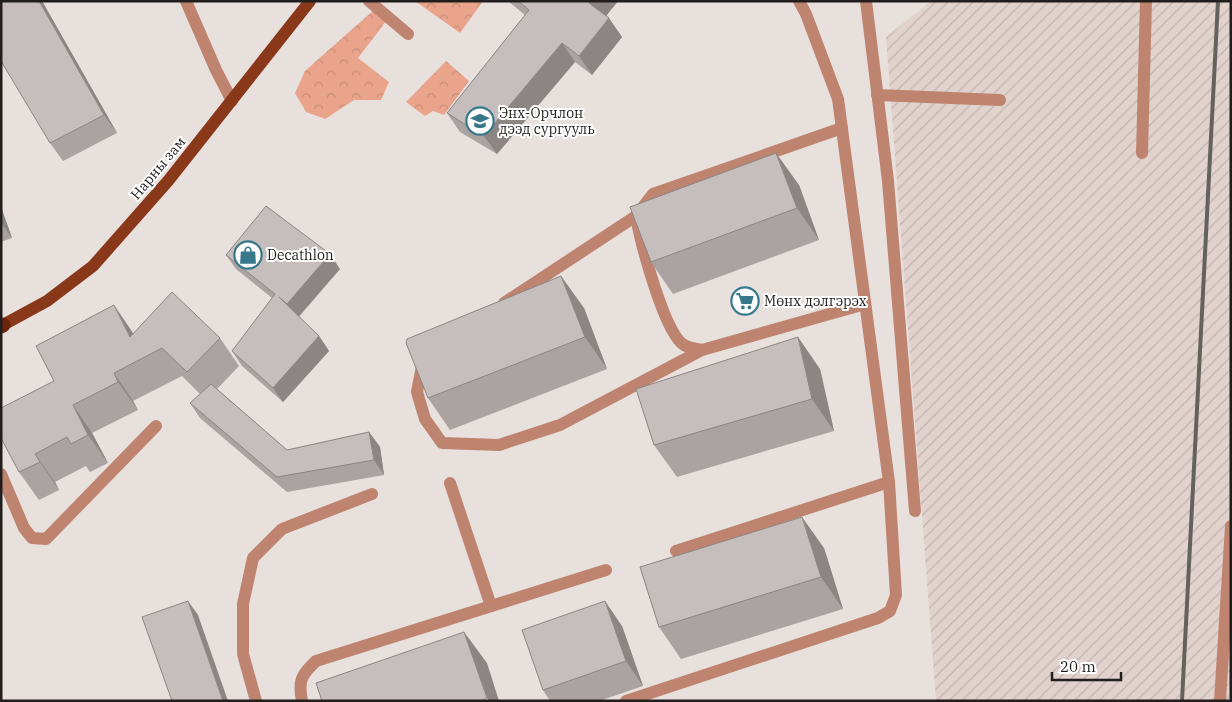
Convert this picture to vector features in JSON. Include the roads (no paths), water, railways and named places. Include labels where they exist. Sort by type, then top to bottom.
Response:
[{"type":"main road","name":"Нарны зам","points":[[2,326],[47,301],[93,266],[168,181],[310,1]]},
{"type":"lane","points":[[186,1],[216,70],[232,101]]},
{"type":"lane","points":[[369,1],[408,34]]},
{"type":"lane","points":[[626,701],[878,618],[890,611],[896,595],[889,482],[838,99],[806,14],[799,1]]},
{"type":"lane","points":[[866,1],[888,182],[915,511]]},
{"type":"lane","points":[[1142,153],[1146,1]]},
{"type":"lane","points":[[877,95],[1000,100]]},
{"type":"lane","points":[[495,308],[636,216],[653,194],[842,128]]},
{"type":"lane","points":[[636,216],[640,240],[668,324],[683,345],[702,350]]},
{"type":"lane","points":[[432,348],[424,353],[417,392],[425,419],[442,443],[499,445],[560,425],[702,350],[865,304]]},
{"type":"lane","points":[[1,474],[24,528],[32,538],[46,539],[156,426]]},
{"type":"lane","points":[[676,551],[889,482]]},
{"type":"lane","points":[[450,483],[492,606]]},
{"type":"lane","points":[[256,701],[243,654],[242,604],[252,558],[282,529],[372,494]]},
{"type":"lane","points":[[1220,701],[1231,526]]},
{"type":"lane","points":[[302,701],[300,688],[303,674],[316,661],[606,570]]},
{"type":"railway","points":[[1182,701],[1218,1]]},
{"type":"place","name":"Энх-Орчлон дээд сургууль","points":[[480,121]]},
{"type":"place","name":"Decathlon","points":[[248,255]]},
{"type":"place","name":"Мөнх дэлгэрэх","points":[[745,301]]}]
